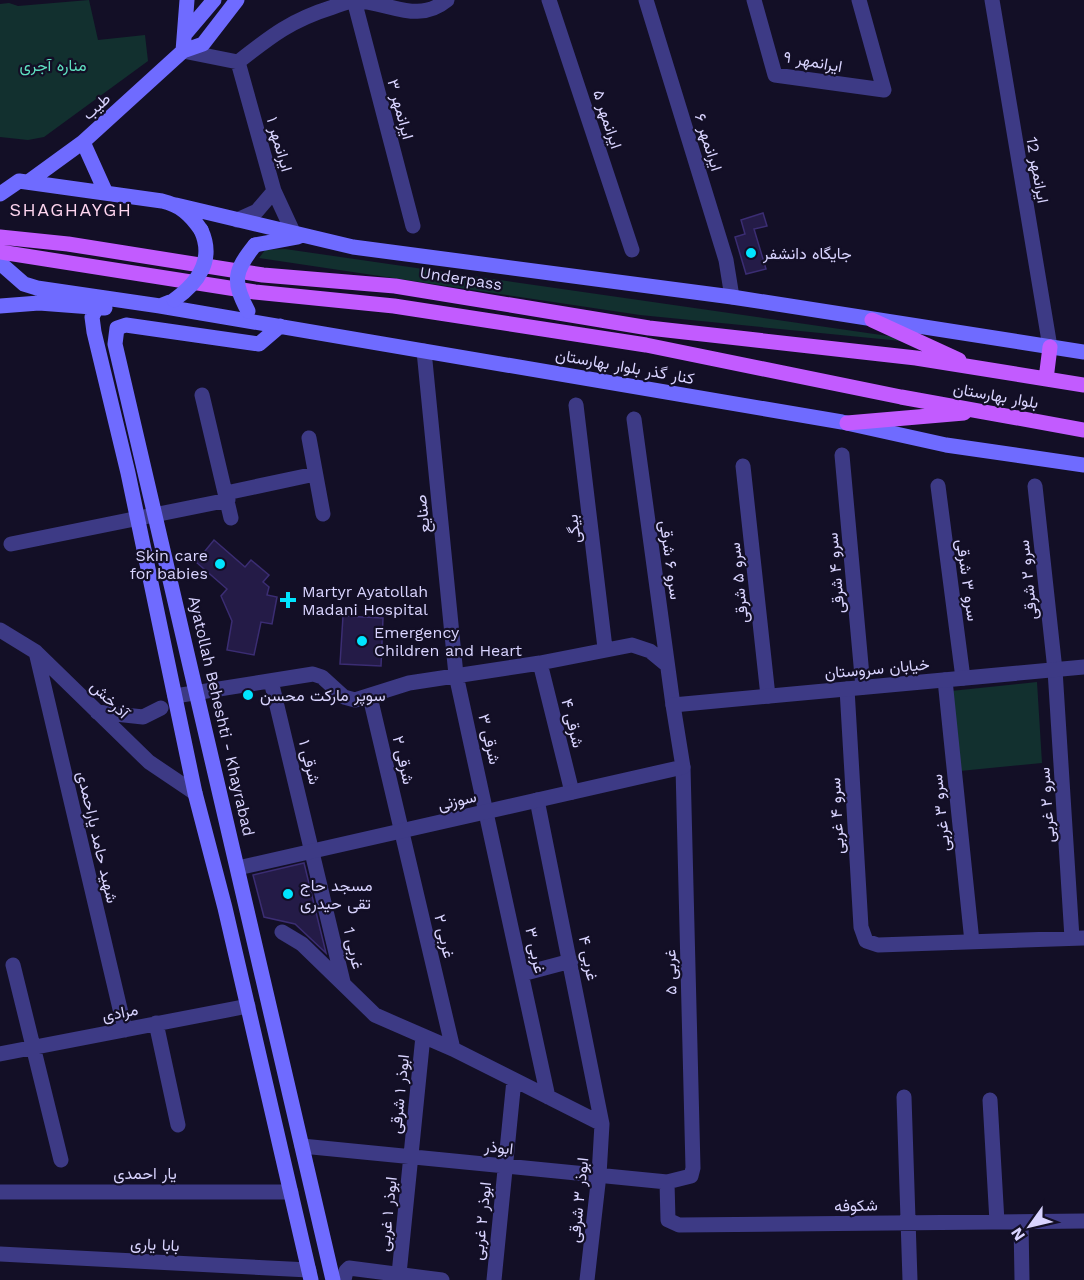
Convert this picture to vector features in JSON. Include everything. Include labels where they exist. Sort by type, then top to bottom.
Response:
[{"type":"main road","points":[[183,51],[187,0]]},
{"type":"main road","points":[[186,33],[214,0]]},
{"type":"main road","name":"طیب","points":[[11,185],[82,142],[183,51],[203,44],[237,0]]},
{"type":"main road","points":[[82,142],[106,193]]},
{"type":"main road","points":[[11,185],[106,193],[176,205],[353,247],[732,297],[1084,352]]},
{"type":"main road","points":[[0,306],[39,303],[140,312],[163,304],[189,289],[203,268],[206,249],[201,230],[189,214],[176,205]]},
{"type":"main road","points":[[280,326],[259,319],[248,310],[240,295],[237,278],[241,262],[255,245],[300,234]]},
{"type":"main road","name":"Underpass","points":[[0,237],[68,243],[263,275],[395,286],[649,328],[916,358]]},
{"type":"main road","name":"بلوار بهارستان","points":[[0,252],[255,292],[394,306],[646,345],[901,397],[1084,430]]},
{"type":"main road","name":"کنار گذر بلوار بهارستان","points":[[0,263],[24,284],[37,288],[163,304],[847,423],[946,445],[1084,465]]},
{"type":"main road","points":[[97,307],[92,317],[93,326],[137,518],[195,793],[248,1006],[310,1275]]},
{"type":"main road","points":[[872,320],[978,368]]},
{"type":"main road","name":"Ayatollah Beheshti - Khayrabad","points":[[280,326],[258,344],[126,325],[117,328],[115,344],[302,1146],[338,1279]]},
{"type":"main road","points":[[1046,379],[1050,347]]},
{"type":"main road","name":"بلوار بهارستان","points":[[916,358],[1084,384]]},
{"type":"main road","points":[[847,423],[988,411]]},
{"type":"main road","points":[[216,874],[238,868]]},
{"type":"main road","points":[[253,1028],[274,1024]]},
{"type":"street","points":[[183,51],[238,62],[281,28],[308,15],[354,0],[414,12],[436,9],[447,0]]},
{"type":"street","name":"ایرانمهر ۳","points":[[354,0],[413,226]]},
{"type":"street","name":"ایرانمهر ۵","points":[[549,0],[632,250]]},
{"type":"street","name":"ایرانمهر ۶","points":[[646,0],[726,260],[732,297]]},
{"type":"street","name":"ایرانمهر ۹","points":[[754,0],[775,75],[884,90],[859,0]]},
{"type":"street","name":"ایرانمهر 12","points":[[992,0],[1050,347]]},
{"type":"street","name":"ایرانمهر ۱","points":[[238,62],[274,191],[300,234]]},
{"type":"street","points":[[237,220],[257,211],[274,191]]},
{"type":"street","name":"صنایع","points":[[424,351],[456,675]]},
{"type":"street","points":[[202,395],[231,518]]},
{"type":"street","name":"بیگی","points":[[576,405],[605,648]]},
{"type":"street","name":"سرو ۶ شرقی","points":[[634,419],[673,705]]},
{"type":"street","points":[[309,438],[323,514]]},
{"type":"street","name":"سرو ۴ شرقی","points":[[842,455],[863,687]]},
{"type":"street","name":"سرو ۵ شرقی","points":[[743,466],[768,696]]},
{"type":"street","points":[[11,544],[156,514],[315,474]]},
{"type":"street","name":"سرو ۳ شرقی","points":[[938,486],[963,678]]},
{"type":"street","name":"سرو ۲ شرقی","points":[[1035,486],[1055,670]]},
{"type":"street","name":"آذرخش","points":[[0,630],[36,652],[149,762],[195,793]]},
{"type":"street","points":[[175,696],[313,674],[322,677],[349,699],[370,697],[409,683],[540,663],[605,648],[632,645],[650,651],[667,665]]},
{"type":"street","name":"شهید حامد یاراحمدی","points":[[36,652],[125,1030]]},
{"type":"street","name":"شرقی ۴","points":[[540,663],[572,792]]},
{"type":"street","name":"خیابان سروستان","points":[[673,705],[1084,667]]},
{"type":"street","name":"سرو ۲ غربی","points":[[1055,670],[1078,938]]},
{"type":"street","name":"شرقی ۳","points":[[456,675],[488,811]]},
{"type":"street","name":"سرو ۳ غربی","points":[[945,680],[972,942]]},
{"type":"street","name":"شرقی ۱","points":[[271,681],[314,851]]},
{"type":"street","name":"سرو ۴ غربی","points":[[847,689],[861,927],[866,941],[878,945],[972,942]]},
{"type":"street","name":"شرقی ۲","points":[[370,697],[402,831]]},
{"type":"street","name":"غربی ۵","points":[[673,705],[683,767],[693,1168],[691,1176]]},
{"type":"street","points":[[97,712],[143,717],[160,708]]},
{"type":"street","name":"سوزنی","points":[[238,868],[683,767]]},
{"type":"street","name":"غربی ۴","points":[[537,800],[602,1124]]},
{"type":"street","name":"غربی ۳","points":[[488,811],[548,1097]]},
{"type":"street","name":"غربی ۲","points":[[402,831],[453,1049]]},
{"type":"street","name":"غربی 1","points":[[314,851],[343,982]]},
{"type":"street","points":[[282,932],[302,944],[375,1015],[453,1049],[602,1124]]},
{"type":"street","points":[[972,942],[1078,938]]},
{"type":"street","points":[[522,974],[571,961]]},
{"type":"street","points":[[13,965],[61,1160]]},
{"type":"street","name":"مرادی","points":[[0,1054],[248,1006]]},
{"type":"street","points":[[156,1023],[178,1125]]},
{"type":"street","name":"ابوذر ۱ شرقی","points":[[411,1156],[423,1036]]},
{"type":"street","name":"ابوذر ۲ غربی","points":[[494,1280],[513,1080]]},
{"type":"street","points":[[904,1097],[910,1222],[910,1280]]},
{"type":"street","points":[[990,1100],[997,1222]]},
{"type":"street","name":"ابوذر ۳ شرقی","points":[[588,1280],[602,1124]]},
{"type":"street","name":"ابوذر","points":[[302,1146],[667,1182],[691,1176]]},
{"type":"street","name":"ابوذر ۱ غربی","points":[[399,1274],[411,1156]]},
{"type":"street","name":"شکوفه","points":[[667,1182],[668,1220],[679,1225],[1084,1221]]},
{"type":"street","name":"یار احمدی","points":[[0,1192],[291,1192]]},
{"type":"street","points":[[1021,1222],[1022,1280]]},
{"type":"street","name":"بابا یاری","points":[[0,1254],[310,1275]]},
{"type":"street","points":[[338,1279],[349,1268],[442,1280]]},
{"type":"green space","name":"مناره آجری","points":[[89,0],[98,40],[145,35],[148,61],[44,137],[28,140],[0,137],[0,4],[9,3],[18,6]]},
{"type":"green space","points":[[285,249],[902,338],[901,341],[640,315],[259,258],[265,250]]},
{"type":"green space","points":[[1037,682],[1042,763],[960,771],[951,691]]},
{"type":"building","name":"جایگاه دانشفر","points":[[763,213],[767,226],[754,229],[766,269],[746,274],[735,237],[745,234],[741,220]]},
{"type":"building","points":[[214,540],[245,567],[251,560],[269,575],[263,582],[269,587],[267,595],[277,597],[272,624],[261,622],[254,655],[227,650],[232,621],[221,596],[227,589],[196,562]]},
{"type":"building","name":"Emergency Children and Heart","points":[[343,616],[383,618],[381,666],[340,664]]},
{"type":"building","name":"مسجد حاج تقی حیدری","points":[[304,863],[326,953],[295,924],[264,917],[253,875]]},
{"type":"place","name":"جایگاه دانشفر","points":[[751,253]]},
{"type":"place","name":"Skin care for babies","points":[[220,564]]},
{"type":"place","name":"Martyr Ayatollah Madani Hospital","points":[[288,600]]},
{"type":"place","name":"Emergency Children and Heart","points":[[362,641]]},
{"type":"place","name":"سوپر مارکت محسن","points":[[248,695]]},
{"type":"place","name":"مسجد حاج تقی حیدری","points":[[288,894]]},
{"type":"district","name":"SHAGHAYGH","points":[[71,210]]}]
